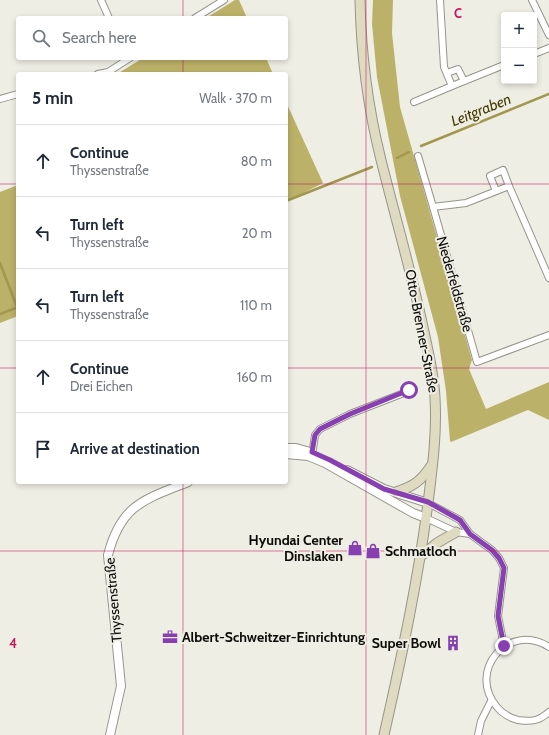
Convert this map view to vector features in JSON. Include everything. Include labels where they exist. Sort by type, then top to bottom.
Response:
[{"type":"main road","name":"Otto-Brenner-Straße","points":[[360,0],[360,25],[372,118],[381,160],[417,296],[430,359],[435,397],[436,430],[426,518],[404,642],[384,735]]},
{"type":"main road","points":[[396,492],[410,488],[418,482],[432,465]]},
{"type":"main road","points":[[420,556],[437,543],[456,532]]},
{"type":"street","points":[[101,0],[108,16]]},
{"type":"street","points":[[198,16],[224,0]]},
{"type":"street","points":[[440,0],[444,67],[452,86]]},
{"type":"street","points":[[532,0],[549,35]]},
{"type":"street","points":[[537,53],[549,48]]},
{"type":"street","points":[[108,72],[125,60]]},
{"type":"street","points":[[414,102],[501,66]]},
{"type":"street","points":[[447,73],[458,69],[464,81]]},
{"type":"street","points":[[0,99],[16,95]]},
{"type":"street","name":"Niederfeldstraße","points":[[418,156],[434,207],[477,362],[549,335]]},
{"type":"street","points":[[496,191],[490,176],[503,170],[549,278]]},
{"type":"street","points":[[434,207],[466,203],[509,186]]},
{"type":"street","points":[[312,455],[315,435],[320,429],[350,414],[409,390]]},
{"type":"street","points":[[288,448],[296,448],[312,455],[413,513],[456,532],[470,534]]},
{"type":"street","points":[[288,454],[312,455],[330,460],[384,489],[428,502],[460,520],[470,534],[492,550],[499,558],[504,568],[498,616],[504,646]]},
{"type":"street","name":"Thyssenstraße","points":[[110,735],[121,686],[108,555],[112,539],[119,524],[132,509],[145,500],[183,484]]},
{"type":"street","points":[[549,647],[543,643],[530,640],[516,641],[504,646],[493,657],[487,671],[486,686],[491,701],[501,712],[513,719],[527,721],[534,720],[542,718],[549,712]]},
{"type":"street","points":[[478,735],[480,721],[491,701]]},
{"type":"shaded area","points":[[235,0],[239,0],[246,16],[209,16]]},
{"type":"shaded area","points":[[373,0],[393,0],[392,33],[400,107],[472,360],[469,369],[486,409],[549,382],[549,420],[528,410],[451,442],[450,441],[446,391],[438,337],[400,196],[377,77],[372,24]]},
{"type":"shaded area","points":[[140,60],[267,60],[272,72],[120,72]]},
{"type":"shaded area","points":[[288,106],[323,183],[288,201]]},
{"type":"shaded area","points":[[16,186],[16,317],[0,323],[0,192]]},
{"type":"waterway","name":"Leitgraben","points":[[421,146],[549,94]]},
{"type":"waterway","name":"Leitgraben","points":[[397,158],[409,152]]},
{"type":"waterway","name":"Leitgraben","points":[[288,200],[372,167]]},
{"type":"waterway","points":[[0,263],[16,304]]},
{"type":"waterway","name":"Leitgraben","points":[[0,314],[16,308]]},
{"type":"place","name":"Hyundai Center Dinslaken","points":[[355,548]]},
{"type":"place","name":"Schmatloch","points":[[373,551]]},
{"type":"place","name":"Albert-Schweitzer-Einrichtung","points":[[170,637]]},
{"type":"place","name":"Super Bowl","points":[[453,643]]},
{"type":"route","points":[[409,390],[350,414],[320,429],[315,435],[312,452],[384,489],[428,502],[460,520],[470,534],[492,550],[499,558],[504,568],[498,616],[504,646]]}]
